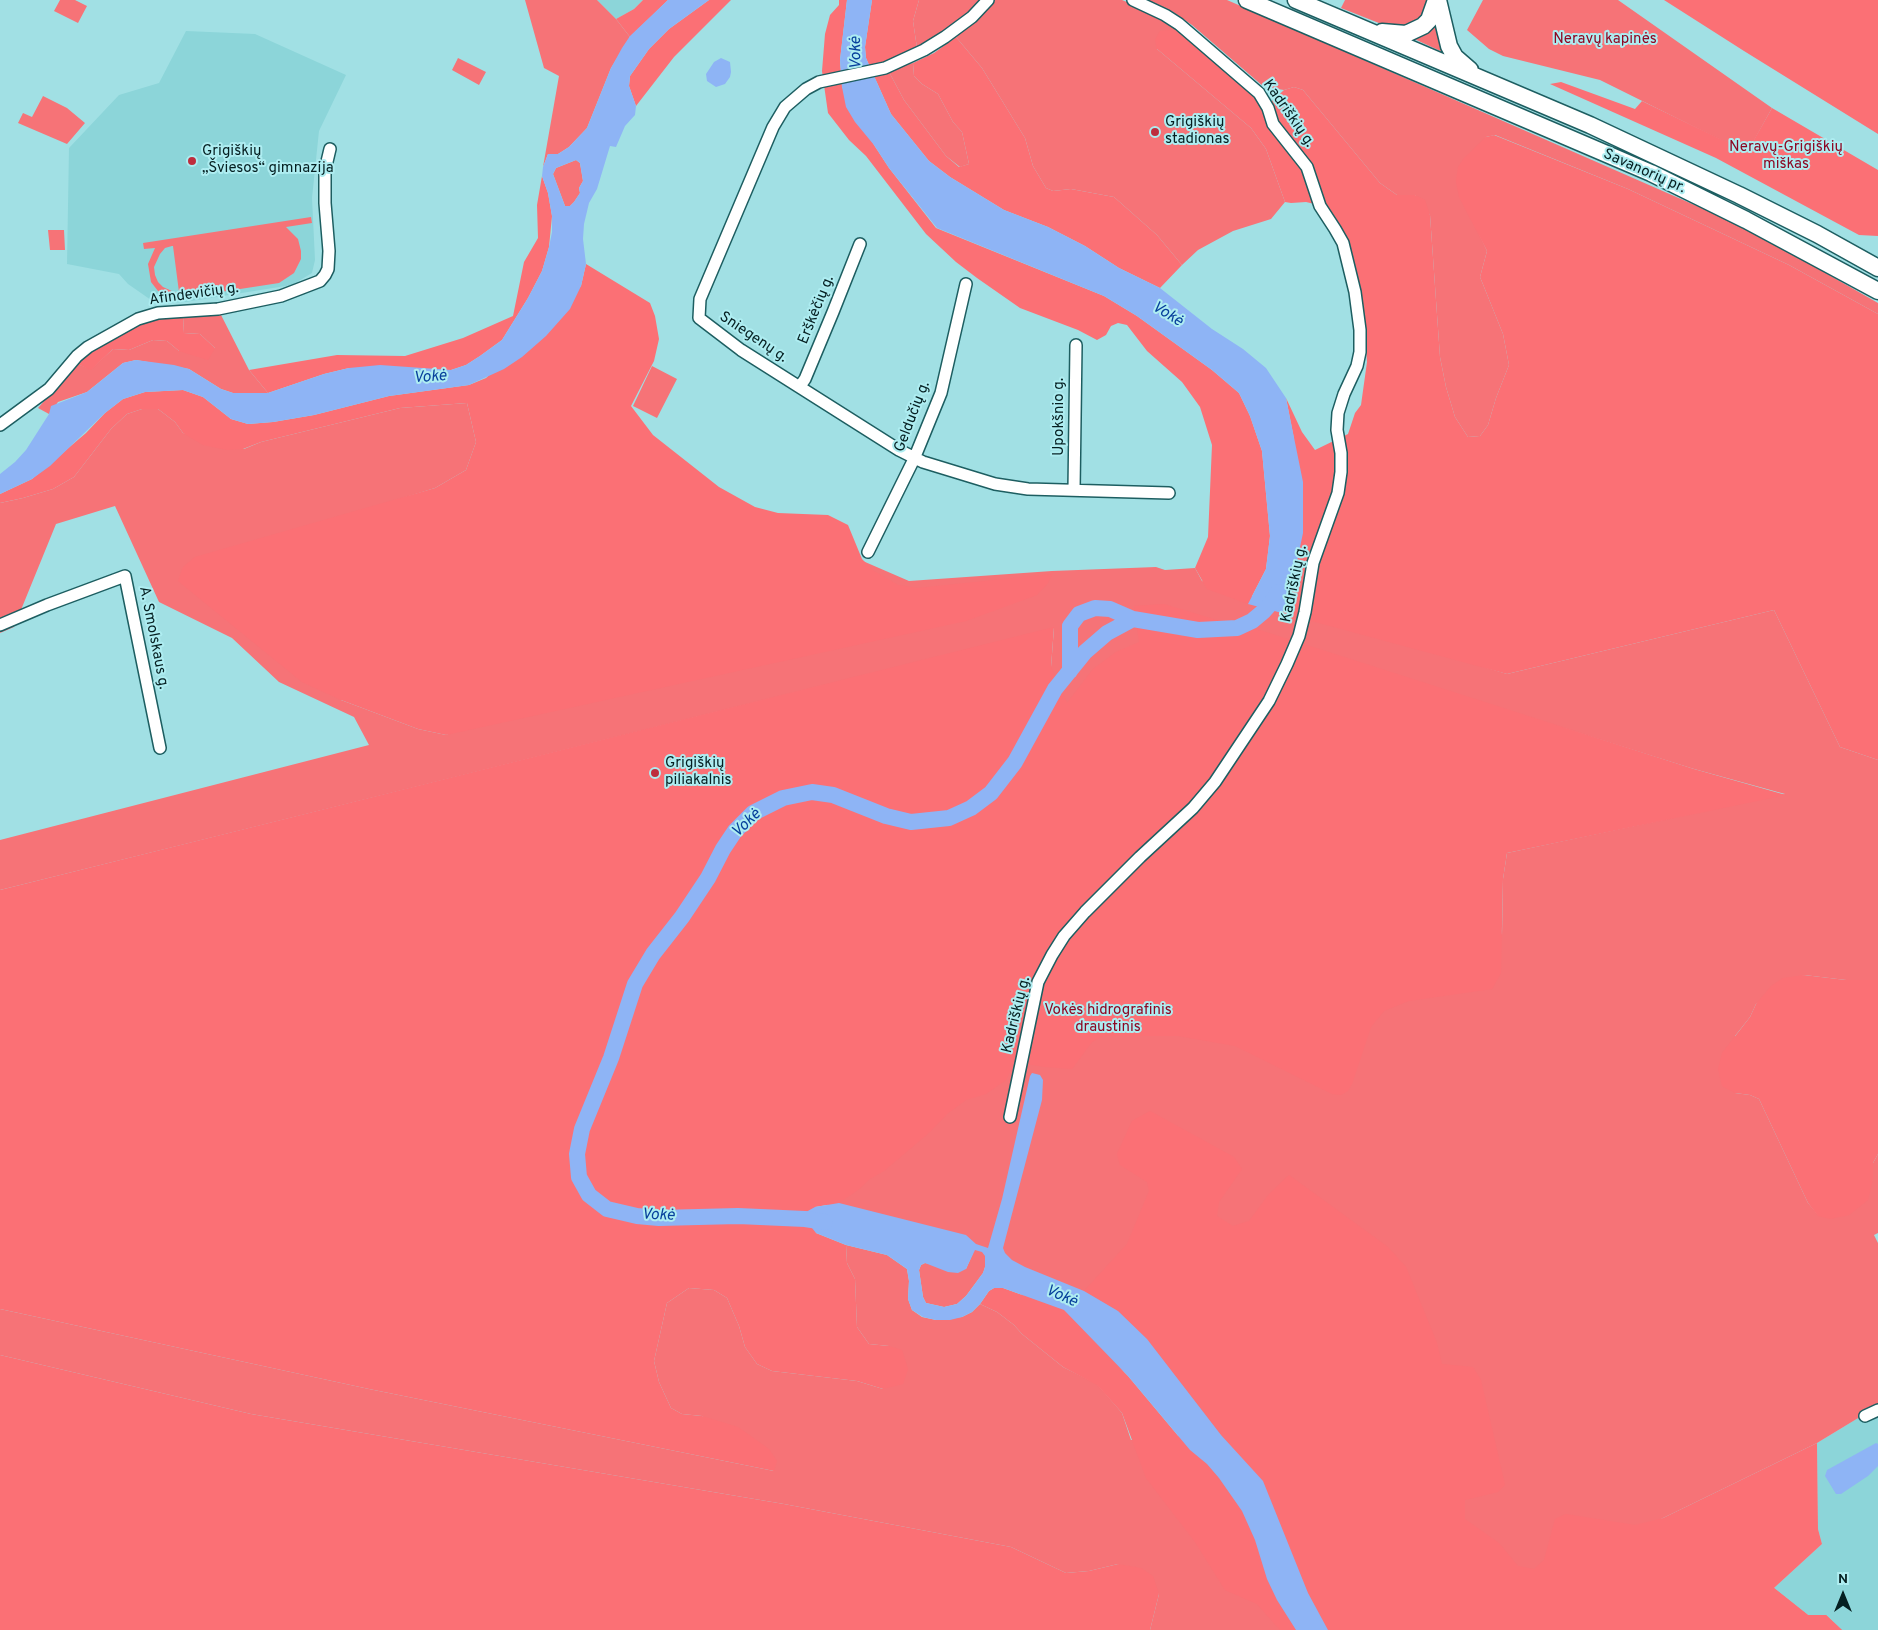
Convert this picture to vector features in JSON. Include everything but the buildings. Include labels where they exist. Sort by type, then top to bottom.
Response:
[{"type":"highway","name":"Savanorių pr.","points":[[1247,0],[1651,173],[1746,220],[1850,275],[1878,292]]},
{"type":"highway","points":[[1296,0],[1590,125],[1675,164],[1817,234],[1878,268]]},
{"type":"highway","points":[[1360,28],[1385,33],[1406,34],[1415,31],[1429,20],[1437,0]]},
{"type":"highway","points":[[1437,0],[1448,46],[1455,57],[1482,79]]},
{"type":"street","name":"Sniegenų g.","points":[[988,0],[972,17],[945,37],[904,60],[885,68],[819,82],[798,95],[785,107],[773,127],[700,299],[699,318],[741,350],[914,459],[995,484],[1028,489],[1170,493]]},
{"type":"street","name":"Kadriškių g.","points":[[1010,1117],[1038,982],[1064,936],[1133,864],[1193,808],[1214,782],[1269,701],[1287,664],[1299,636],[1306,612],[1313,563],[1338,493],[1341,472],[1336,430],[1338,413],[1344,394],[1357,366],[1360,352],[1360,330],[1355,292],[1343,243],[1320,206],[1306,167],[1273,124],[1268,108],[1260,94],[1179,24],[1165,15],[1133,0]]},
{"type":"street","name":"Afindevičių g.","points":[[0,425],[49,389],[77,356],[88,347],[138,319],[158,313],[218,309],[274,297],[299,290],[320,281],[328,269],[329,251],[325,203],[325,170],[330,149]]},
{"type":"street","name":"Erškėčių g.","points":[[800,386],[830,320],[860,244]]},
{"type":"street","name":"Geldučių g.","points":[[868,552],[914,459],[941,393],[966,284]]},
{"type":"street","name":"Upokšnio g.","points":[[1074,490],[1076,345]]},
{"type":"street","name":"A. Smolskaus g.","points":[[0,625],[125,576],[160,748]]},
{"type":"street","points":[[1865,1416],[1878,1410]]},
{"type":"shaded area","points":[[597,0],[643,0],[634,9],[616,19]]},
{"type":"shaded area","name":"Grigiškių „Šviesos“ gimnazija","points":[[186,31],[255,34],[346,75],[319,131],[312,198],[315,260],[312,273],[292,285],[185,302],[165,303],[151,300],[128,284],[119,274],[67,264],[69,148],[119,95],[159,83]]},
{"type":"shaded area","points":[[1878,1406],[1878,1630],[1842,1630],[1826,1615],[1808,1615],[1774,1588],[1822,1544],[1818,1529],[1817,1443]]},
{"type":"green space","points":[[60,0],[75,0],[87,6],[78,23],[54,11]]},
{"type":"green space","points":[[525,0],[597,0],[616,19],[630,37],[611,68],[587,128],[569,147],[558,154],[548,154],[543,167],[559,76],[544,68]]},
{"type":"green space","points":[[643,0],[668,0],[630,37],[616,19],[634,9]]},
{"type":"green space","points":[[709,0],[731,0],[674,57],[636,106],[629,86],[630,76],[649,49],[669,29]]},
{"type":"green space","points":[[839,0],[847,0],[840,60],[842,87],[889,168],[936,228],[1104,296],[1137,316],[1212,370],[1239,393],[1250,416],[1262,451],[1270,536],[1266,569],[1248,604],[1207,589],[1195,568],[1208,537],[1212,445],[1200,407],[1182,382],[1147,351],[1127,325],[1118,323],[1111,326],[1106,335],[1097,340],[1078,330],[1020,308],[977,278],[956,262],[926,234],[866,156],[849,140],[828,113],[822,71],[825,34],[830,15],[839,5]]},
{"type":"green space","points":[[872,0],[919,0],[913,21],[917,48],[888,70],[904,100],[946,156],[959,167],[969,164],[962,132],[953,122],[938,94],[922,84],[914,76],[913,63],[934,53],[956,37],[982,68],[1025,138],[1033,166],[1046,188],[1053,191],[1071,189],[1114,197],[1157,235],[1182,265],[1160,288],[1119,268],[1085,246],[1048,227],[1004,210],[950,177],[929,161],[891,114],[866,58],[865,47]]},
{"type":"green space","points":[[919,0],[981,0],[950,28],[917,48],[913,21]]},
{"type":"green space","points":[[995,0],[1122,0],[1154,13],[1183,32],[1157,49],[1251,128],[1266,149],[1285,202],[1271,219],[1233,231],[1198,250],[1182,265],[1157,235],[1114,197],[1071,189],[1053,191],[1046,188],[1033,166],[1025,138],[982,68],[956,37]]},
{"type":"green space","points":[[1148,0],[1227,0],[1706,210],[1780,247],[1878,303],[1878,314],[1789,265],[1628,189],[1495,135],[1486,137],[1479,234],[1487,251],[1480,277],[1503,334],[1509,365],[1488,425],[1480,436],[1468,437],[1455,417],[1440,357],[1430,215],[1415,195],[1397,195],[1380,183],[1303,90],[1294,87],[1284,90],[1264,87],[1192,25],[1173,12]]},
{"type":"green space","points":[[1345,0],[1430,0],[1419,25],[1394,29],[1341,8]]},
{"type":"green space","name":"Neravų kapinės","points":[[1483,0],[1618,0],[1772,108],[1747,153],[1600,80],[1503,56],[1489,49],[1467,30]]},
{"type":"green space","points":[[1664,0],[1878,0],[1878,134],[1744,51]]},
{"type":"green space","points":[[1438,13],[1447,54],[1412,38]]},
{"type":"green space","points":[[1160,31],[1183,32],[1270,103],[1284,90],[1294,87],[1303,90],[1380,183],[1397,195],[1415,195],[1425,200],[1430,215],[1440,357],[1455,417],[1468,437],[1480,436],[1488,425],[1509,365],[1503,334],[1480,277],[1487,251],[1459,197],[1456,181],[1458,167],[1464,158],[1486,137],[1494,135],[1628,189],[1789,265],[1878,314],[1878,760],[1840,747],[1774,610],[1507,674],[1282,613],[1290,595],[1294,439],[1286,398],[1302,432],[1315,450],[1348,434],[1355,413],[1361,405],[1367,362],[1364,322],[1352,254],[1346,236],[1331,212],[1323,206],[1306,202],[1285,202],[1266,149],[1251,128],[1157,49],[1155,40]]},
{"type":"green space","points":[[458,58],[486,72],[479,85],[452,70]]},
{"type":"green space","points":[[913,63],[914,76],[922,84],[938,94],[953,122],[962,132],[969,164],[960,167],[946,156],[904,100],[888,70]]},
{"type":"green space","name":"Neravų-Grigiškių miškas","points":[[1561,82],[1635,109],[1642,101],[1747,152],[1772,108],[1878,170],[1878,236],[1859,235],[1716,158],[1550,84]]},
{"type":"green space","points":[[43,96],[67,108],[85,123],[67,144],[18,123],[23,113],[32,117]]},
{"type":"green space","points":[[576,160],[580,163],[583,181],[579,188],[580,193],[574,202],[570,206],[565,206],[553,174],[556,168]]},
{"type":"green space","points":[[542,176],[548,193],[552,216],[549,247],[542,271],[502,340],[480,356],[466,365],[451,370],[349,368],[324,374],[268,393],[249,370],[337,355],[405,356],[463,338],[513,316],[524,262],[538,238],[537,205]]},
{"type":"green space","points":[[311,217],[312,223],[286,227],[298,239],[301,259],[294,273],[279,283],[175,299],[158,291],[151,282],[148,264],[155,248],[144,249],[143,243]],"holes":[[[173,246],[179,292],[163,287],[155,275],[154,267],[160,254],[165,248]]]},
{"type":"green space","points":[[48,230],[64,230],[65,250],[50,250]]},
{"type":"green space","points":[[586,264],[650,303],[655,316],[659,339],[654,361],[631,406],[653,435],[719,487],[755,507],[778,513],[828,515],[848,525],[862,559],[874,571],[898,585],[917,588],[1052,574],[1048,583],[1037,595],[966,621],[446,735],[418,729],[341,700],[302,682],[178,581],[183,567],[195,557],[435,488],[466,470],[476,442],[467,403],[400,408],[261,442],[243,449],[227,450],[203,445],[183,433],[175,422],[158,409],[142,409],[127,414],[111,429],[74,477],[53,489],[0,503],[0,494],[32,479],[123,399],[145,392],[183,390],[203,397],[231,419],[248,424],[314,415],[389,396],[469,385],[486,378],[581,286]]},
{"type":"green space","points":[[220,313],[249,370],[268,393],[233,393],[221,389],[189,369],[136,360],[123,363],[87,392],[58,402],[49,414],[38,408],[77,364],[91,369],[113,349],[129,350],[153,340],[167,341],[179,351],[215,348],[200,334],[184,333],[183,316]]},
{"type":"green space","points":[[183,316],[184,333],[200,334],[215,348],[208,360],[179,351],[167,341],[153,340],[129,350],[113,349],[91,370],[77,364],[88,352],[141,322],[162,317]]},
{"type":"green space","points":[[652,366],[677,379],[657,418],[633,406]]},
{"type":"green space","name":"Vokės hidrografinis draustinis","points":[[467,403],[476,442],[466,470],[435,488],[380,505],[341,700],[418,729],[446,735],[842,552],[909,581],[1052,571],[1156,567],[1165,570],[1195,568],[1202,581],[1507,674],[1774,610],[1840,747],[1878,760],[1878,980],[1846,980],[1804,975],[1756,1004],[1750,1017],[1735,1036],[1735,1093],[1750,1095],[1759,1099],[1808,1203],[1819,1216],[1873,1180],[1873,1163],[1878,1154],[1878,1233],[1874,1235],[1878,1243],[1878,1406],[1817,1443],[1661,1519],[1774,1588],[1808,1615],[1826,1615],[1842,1630],[1150,1630],[1159,1594],[1118,1564],[1089,1571],[1066,1573],[1011,1547],[784,1504],[251,1414],[0,1355],[0,1309],[369,1389],[774,1471],[702,1416],[682,1414],[671,1408],[659,1382],[654,1361],[667,1303],[689,1288],[714,1290],[727,1298],[739,1326],[745,1347],[757,1364],[772,1371],[857,1381],[883,1389],[889,1346],[869,1344],[857,1327],[855,1279],[847,1263],[846,1245],[887,1255],[907,1269],[909,1281],[908,1299],[912,1310],[922,1317],[936,1320],[962,1317],[972,1312],[980,1304],[997,1312],[1063,1367],[1097,1384],[1122,1413],[1131,1440],[1207,1434],[985,1267],[983,1273],[966,1296],[957,1304],[944,1307],[926,1303],[923,1297],[919,1270],[921,1265],[925,1263],[966,1269],[973,1253],[823,1216],[1051,667],[1054,628],[0,890],[0,840],[369,745],[354,717],[279,682],[232,638],[159,602],[115,506],[56,524],[14,627],[0,633],[0,503],[53,489],[74,477],[111,429],[127,414],[142,409],[158,409],[175,422],[183,433],[244,449],[261,442],[400,408]],"holes":[[[1446,691],[1694,769],[1785,794],[1507,853],[1503,879],[1502,935]]]},
{"type":"green space","name":"Vokės hidrografinis draustinis","points":[[1164,604],[1263,631],[1694,769],[1786,795],[1507,853],[1503,879],[1501,973],[1492,989],[1409,1001],[1384,1011],[1371,1027],[1352,1084],[1348,1091],[1341,1095],[1332,1094],[1235,1046],[1178,1036],[1103,1036],[1092,1042],[1072,1069],[1015,1062],[1006,1080],[986,1094],[966,1100],[947,1114],[930,1132],[884,1171],[870,1179],[858,1190],[839,1203],[815,1207],[816,1233],[846,1245],[847,1263],[855,1279],[857,1327],[869,1344],[889,1346],[902,1350],[908,1369],[903,1384],[883,1389],[857,1381],[772,1371],[757,1364],[745,1347],[739,1326],[727,1298],[714,1290],[689,1288],[667,1303],[654,1361],[659,1382],[671,1408],[682,1414],[702,1416],[738,1427],[769,1449],[777,1461],[774,1471],[369,1389],[0,1309],[0,890],[1054,627],[1051,667],[1067,703],[1093,669],[1116,652],[1139,642],[1134,606]]},
{"type":"green space","points":[[1804,975],[1846,980],[1878,980],[1878,1154],[1873,1163],[1873,1180],[1868,1200],[1849,1215],[1830,1219],[1818,1216],[1808,1203],[1759,1099],[1750,1095],[1735,1093],[1722,1086],[1718,1069],[1722,1053],[1771,986],[1783,978]]},
{"type":"green space","points":[[1150,1111],[1234,1157],[1242,1169],[1219,1202],[1217,1216],[1233,1226],[1249,1221],[1269,1194],[1289,1175],[1388,1247],[1406,1267],[1437,1343],[1442,1364],[1473,1367],[1481,1380],[1505,1485],[1498,1492],[1465,1500],[1465,1519],[1499,1543],[1518,1566],[1534,1569],[1544,1560],[1555,1519],[1566,1514],[1635,1525],[1663,1518],[1817,1443],[1818,1529],[1822,1544],[1774,1588],[1808,1615],[1826,1615],[1842,1630],[1328,1630],[1308,1593],[1281,1528],[1271,1498],[1147,1339],[1118,1311],[1084,1291],[1127,1244],[1149,1191],[1147,1182],[1120,1165],[1117,1154],[1132,1121]]},
{"type":"green space","points":[[994,1288],[1003,1288],[1064,1310],[1128,1376],[1190,1450],[1207,1464],[1242,1511],[1255,1540],[1267,1579],[1277,1600],[1296,1630],[1280,1630],[1257,1604],[1225,1590],[1195,1542],[1146,1478],[1122,1413],[1097,1385],[1063,1367],[997,1312],[980,1304],[989,1291]]},
{"type":"green space","points":[[0,1355],[251,1414],[784,1504],[1011,1547],[1066,1573],[1089,1571],[1118,1564],[1141,1568],[1153,1576],[1159,1594],[1150,1630],[0,1630]]},
{"type":"water","points":[[668,0],[709,0],[669,29],[649,49],[630,76],[629,86],[636,106],[635,115],[625,126],[616,147],[610,146],[597,189],[589,203],[584,224],[583,239],[586,264],[581,286],[570,309],[546,336],[522,357],[504,369],[469,385],[389,396],[314,415],[273,422],[248,424],[231,419],[203,397],[183,390],[145,392],[123,399],[105,413],[50,466],[32,479],[0,494],[0,474],[26,450],[49,414],[51,406],[87,392],[123,363],[136,360],[174,365],[189,369],[221,389],[233,393],[268,393],[324,374],[349,368],[380,365],[451,370],[466,365],[480,356],[502,340],[542,271],[552,232],[552,216],[548,193],[542,176],[548,154],[558,154],[569,147],[587,128],[611,68],[630,36]],"holes":[[[576,160],[580,163],[583,181],[579,188],[580,193],[570,206],[565,206],[553,174],[556,168]]]},
{"type":"water","points":[[847,0],[872,0],[865,47],[866,58],[891,114],[929,161],[950,177],[1004,210],[1048,227],[1085,246],[1119,268],[1160,288],[1266,368],[1286,398],[1303,482],[1303,533],[1290,595],[1282,613],[1248,604],[1266,569],[1270,536],[1262,451],[1250,416],[1239,393],[1212,370],[1137,316],[1104,296],[937,228],[889,168],[846,107],[840,60]]},
{"type":"water","points":[[721,58],[730,62],[731,72],[725,84],[716,87],[707,81],[706,74],[714,62]]},
{"type":"water","points":[[1032,1073],[1040,1075],[1043,1080],[1042,1100],[1003,1248],[1005,1253],[1012,1260],[1025,1267],[1084,1291],[1118,1311],[1147,1339],[1221,1435],[1263,1481],[1308,1593],[1328,1630],[1296,1630],[1277,1600],[1267,1579],[1255,1540],[1242,1511],[1219,1478],[1207,1464],[1190,1450],[1128,1376],[1064,1310],[1003,1288],[994,1288],[989,1291],[972,1312],[962,1317],[950,1320],[936,1320],[923,1317],[912,1310],[908,1299],[909,1281],[907,1269],[887,1255],[846,1245],[816,1233],[805,1219],[806,1212],[815,1207],[839,1203],[966,1235],[976,1244],[988,1248],[1002,1199]],"holes":[[[975,1250],[982,1252],[985,1256],[983,1273],[966,1296],[957,1304],[944,1307],[926,1303],[923,1297],[919,1270],[921,1265],[925,1263],[948,1272],[958,1273],[966,1269]]]},
{"type":"water","points":[[1876,1443],[1878,1444],[1878,1466],[1868,1476],[1841,1494],[1836,1494],[1825,1476],[1827,1470]]},
{"type":"waterway","name":"Vokė","points":[[1070,671],[1070,626],[1079,614],[1095,608],[1110,609],[1133,619],[1198,630],[1237,628],[1252,621],[1264,611],[1278,592]]},
{"type":"waterway","name":"Vokė","points":[[825,1222],[805,1219],[738,1216],[659,1218],[637,1216],[607,1209],[589,1195],[579,1177],[577,1154],[582,1129],[611,1058],[635,984],[653,954],[682,917],[708,878],[735,831],[753,813],[783,798],[812,792],[833,795],[886,816],[911,822],[949,818],[971,808],[991,793],[1015,762],[1055,689],[1085,652],[1107,633],[1133,619]]},
{"type":"place","name":"Grigiškių stadionas","points":[[1155,132]]},
{"type":"place","name":"Grigiškių „Šviesos“ gimnazija","points":[[192,161]]},
{"type":"place","name":"Grigiškių piliakalnis","points":[[655,773]]}]
